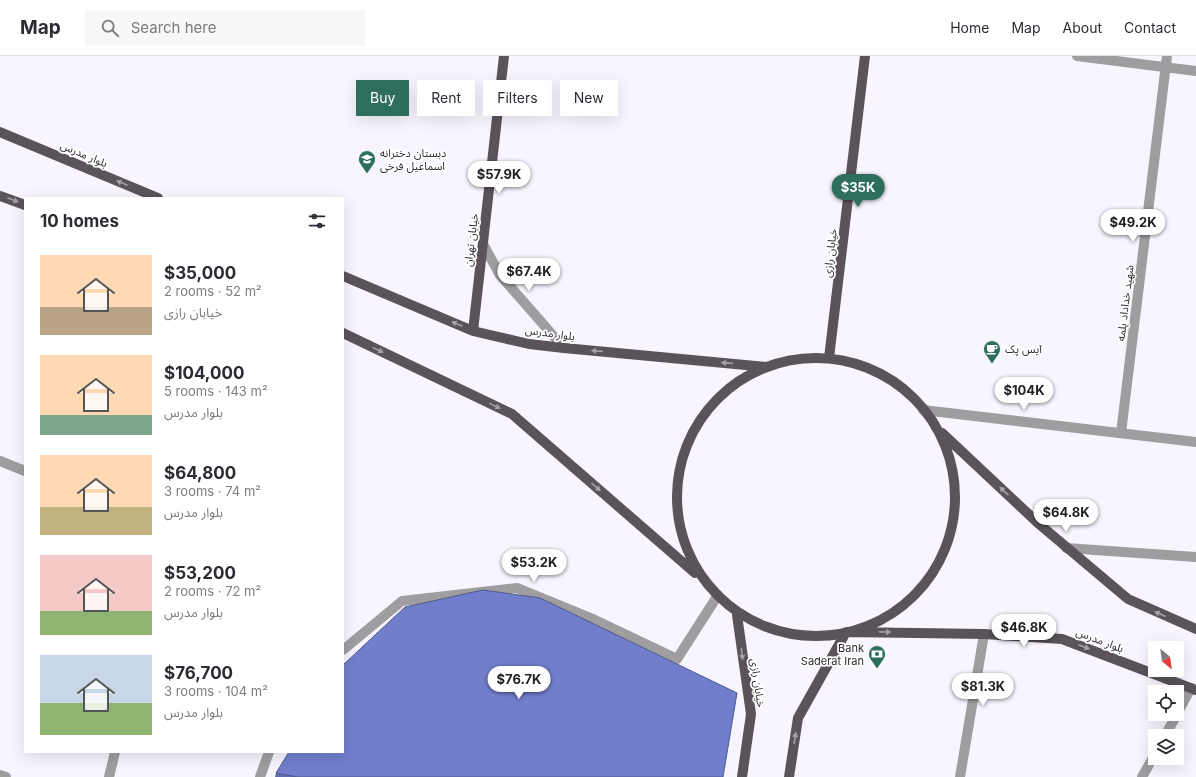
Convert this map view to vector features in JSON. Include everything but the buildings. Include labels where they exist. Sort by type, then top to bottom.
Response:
[{"type":"main road","name":"خیابان تهران","points":[[472,331],[504,56]]},
{"type":"main road","name":"خیابان رازی","points":[[829,358],[865,56]]},
{"type":"main road","name":"بلوار مدرس","points":[[0,132],[156,197]]},
{"type":"main road","points":[[0,196],[24,205]]},
{"type":"main road","name":"بلوار مدرس","points":[[344,276],[472,331],[529,344],[766,367]]},
{"type":"main road","points":[[344,333],[512,414],[695,573],[737,615],[786,636],[846,632],[881,623],[917,596],[942,560],[956,518],[955,473],[940,431]]},
{"type":"main road","points":[[695,573],[675,491],[683,451],[702,416],[730,387],[766,367],[797,359],[829,358],[874,370],[912,395],[940,431],[1066,548],[1128,599],[1196,629]]},
{"type":"main road","name":"خیابان رازی","points":[[737,615],[751,714],[742,777]]},
{"type":"main road","points":[[789,777],[798,718],[846,632]]},
{"type":"main road","name":"بلوار مدرس","points":[[846,632],[984,634],[1062,639],[1194,689]]},
{"type":"street","points":[[1078,56],[1196,71]]},
{"type":"street","name":"شهید خداداد یلمه","points":[[1121,433],[1168,56]]},
{"type":"street","points":[[483,244],[500,275],[564,348]]},
{"type":"street","points":[[923,410],[1196,442]]},
{"type":"street","points":[[0,461],[24,471]]},
{"type":"street","points":[[1066,548],[1196,558]]},
{"type":"street","points":[[344,649],[402,601],[517,588],[594,620],[677,659],[718,596]]},
{"type":"street","points":[[960,777],[984,634]]},
{"type":"street","points":[[1184,704],[1194,689]]},
{"type":"street","points":[[109,777],[115,753]]},
{"type":"street","points":[[260,777],[269,753]]},
{"type":"street","points":[[1142,777],[1149,765]]},
{"type":"street","points":[[0,776],[6,777]]},
{"type":"place","name":"دبستان دخترانه اسماعیل فرخی","points":[[367,174]]},
{"type":"place","name":"آیس پک","points":[[992,364]]},
{"type":"place","name":"Bank Saderat Iran","points":[[877,669]]}]
